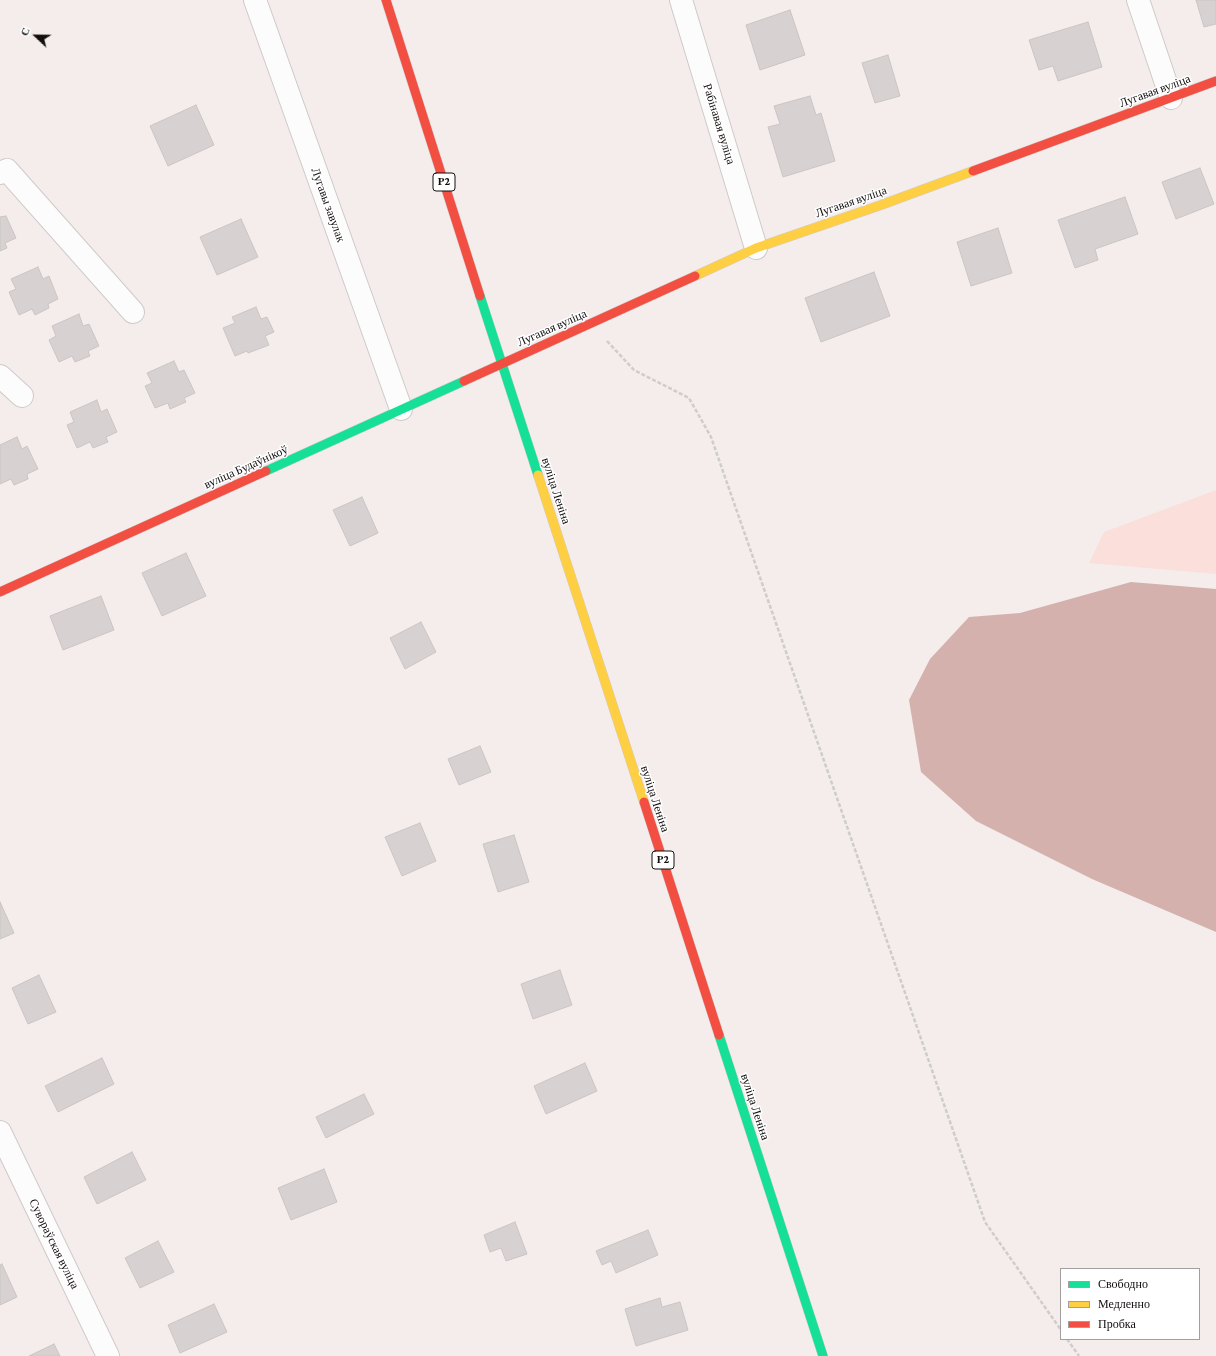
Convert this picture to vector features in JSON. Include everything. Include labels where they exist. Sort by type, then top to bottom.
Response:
[{"type":"main road","name":"Р2","points":[[386,0],[502,364]]},
{"type":"main road","name":"Лугавая вуліца","points":[[502,364],[756,248],[881,205],[1216,81]]},
{"type":"main road","name":"вуліца Будаўнікоў","points":[[0,592],[502,364]]},
{"type":"main road","name":"вуліца Леніна","points":[[502,364],[823,1356]]},
{"type":"street","name":"Лугавы завулак","points":[[255,0],[401,409]]},
{"type":"street","name":"Рабінавая вуліца","points":[[681,0],[756,248]]},
{"type":"street","points":[[1138,0],[1171,98]]},
{"type":"street","points":[[0,173],[7,170],[133,312]]},
{"type":"street","points":[[0,376],[22,396]]},
{"type":"street","name":"Сувораўская вуліца","points":[[0,1132],[108,1356]]},
{"type":"path","points":[[590,324],[634,370],[689,398],[712,437],[985,1222],[1060,1329]]},
{"type":"path","points":[[1068,1340],[1079,1356]]},
{"type":"shaded area","points":[[1216,490],[1216,574],[1089,563],[1104,532]]},
{"type":"shaded area","points":[[1131,582],[1216,589],[1216,932],[1092,879],[976,821],[921,772],[909,700],[930,659],[969,617],[1020,613]]},
{"type":"building","points":[[1196,0],[1216,0],[1216,24],[1204,27]]},
{"type":"building","points":[[790,10],[805,55],[760,70],[746,25]]},
{"type":"building","points":[[1088,22],[1102,67],[1058,81],[1053,66],[1039,70],[1029,40]]},
{"type":"building","points":[[888,55],[900,96],[875,103],[862,63]]},
{"type":"building","points":[[810,96],[816,115],[821,113],[835,161],[783,177],[768,127],[780,124],[774,106]]},
{"type":"building","points":[[196,105],[214,145],[168,166],[150,126]]},
{"type":"building","points":[[1200,168],[1214,204],[1176,219],[1162,182]]},
{"type":"building","points":[[1125,197],[1138,234],[1095,249],[1098,260],[1075,268],[1058,220]]},
{"type":"building","points":[[6,216],[16,238],[5,243],[7,248],[0,251],[0,217]]},
{"type":"building","points":[[241,219],[258,257],[217,275],[200,237]]},
{"type":"building","points":[[998,228],[1012,273],[971,286],[957,242]]},
{"type":"building","points":[[38,267],[43,279],[49,276],[58,299],[48,304],[49,308],[35,315],[32,309],[19,315],[9,292],[16,289],[11,279]]},
{"type":"building","points":[[874,272],[890,316],[821,342],[805,298]]},
{"type":"building","points":[[256,307],[261,319],[267,317],[274,332],[265,336],[269,345],[235,356],[223,328],[235,323],[232,317]]},
{"type":"building","points":[[79,314],[83,326],[89,324],[99,346],[88,351],[90,356],[75,362],[72,356],[59,362],[49,340],[56,336],[52,326]]},
{"type":"building","points":[[174,361],[179,372],[184,370],[195,393],[184,398],[186,402],[170,409],[168,403],[155,408],[145,386],[152,383],[147,373]]},
{"type":"building","points":[[97,400],[101,412],[107,409],[117,432],[106,437],[108,442],[93,448],[90,442],[77,448],[67,425],[74,422],[70,412]]},
{"type":"building","points":[[17,437],[22,449],[27,446],[38,469],[27,474],[28,479],[14,485],[11,479],[0,484],[0,445]]},
{"type":"building","points":[[362,497],[378,533],[350,546],[333,510]]},
{"type":"building","points":[[186,553],[206,596],[162,616],[142,573]]},
{"type":"building","points":[[101,596],[114,630],[63,650],[50,616]]},
{"type":"building","points":[[421,622],[436,652],[405,669],[390,638]]},
{"type":"building","points":[[480,746],[491,772],[459,785],[448,759]]},
{"type":"building","points":[[420,823],[436,861],[402,876],[385,837]]},
{"type":"building","points":[[514,835],[529,882],[498,892],[483,844]]},
{"type":"building","points":[[0,902],[14,933],[0,939]]},
{"type":"building","points":[[560,970],[572,1005],[533,1019],[521,984]]},
{"type":"building","points":[[39,975],[56,1012],[28,1024],[12,988]]},
{"type":"building","points":[[102,1058],[114,1084],[58,1112],[45,1086]]},
{"type":"building","points":[[585,1063],[597,1091],[546,1114],[534,1086]]},
{"type":"building","points":[[364,1094],[374,1114],[326,1138],[316,1117]]},
{"type":"building","points":[[132,1152],[146,1180],[97,1204],[84,1177]]},
{"type":"building","points":[[324,1169],[337,1202],[291,1220],[278,1188]]},
{"type":"building","points":[[515,1222],[527,1254],[506,1261],[501,1248],[490,1252],[484,1235]]},
{"type":"building","points":[[648,1230],[658,1255],[616,1273],[611,1261],[602,1265],[596,1251]]},
{"type":"building","points":[[158,1241],[174,1272],[140,1288],[125,1258]]},
{"type":"building","points":[[2,1264],[17,1297],[0,1305],[0,1265]]},
{"type":"building","points":[[660,1298],[662,1307],[680,1302],[688,1330],[636,1346],[625,1309]]},
{"type":"building","points":[[214,1304],[227,1332],[180,1353],[168,1325]]},
{"type":"building","points":[[54,1344],[60,1356],[29,1356]]},
{"type":"traffic: fast","points":[[480,296],[538,475]]},
{"type":"traffic: fast","points":[[266,471],[464,381]]},
{"type":"traffic: fast","points":[[719,1035],[823,1356]]},
{"type":"traffic: slow","points":[[695,276],[756,248],[881,205],[973,171]]},
{"type":"traffic: slow","points":[[538,475],[644,802]]},
{"type":"traffic: jam","points":[[386,0],[480,296]]},
{"type":"traffic: jam","points":[[973,171],[1216,81]]},
{"type":"traffic: jam","points":[[464,381],[695,276]]},
{"type":"traffic: jam","points":[[0,592],[266,471]]},
{"type":"traffic: jam","points":[[644,802],[719,1035]]}]
